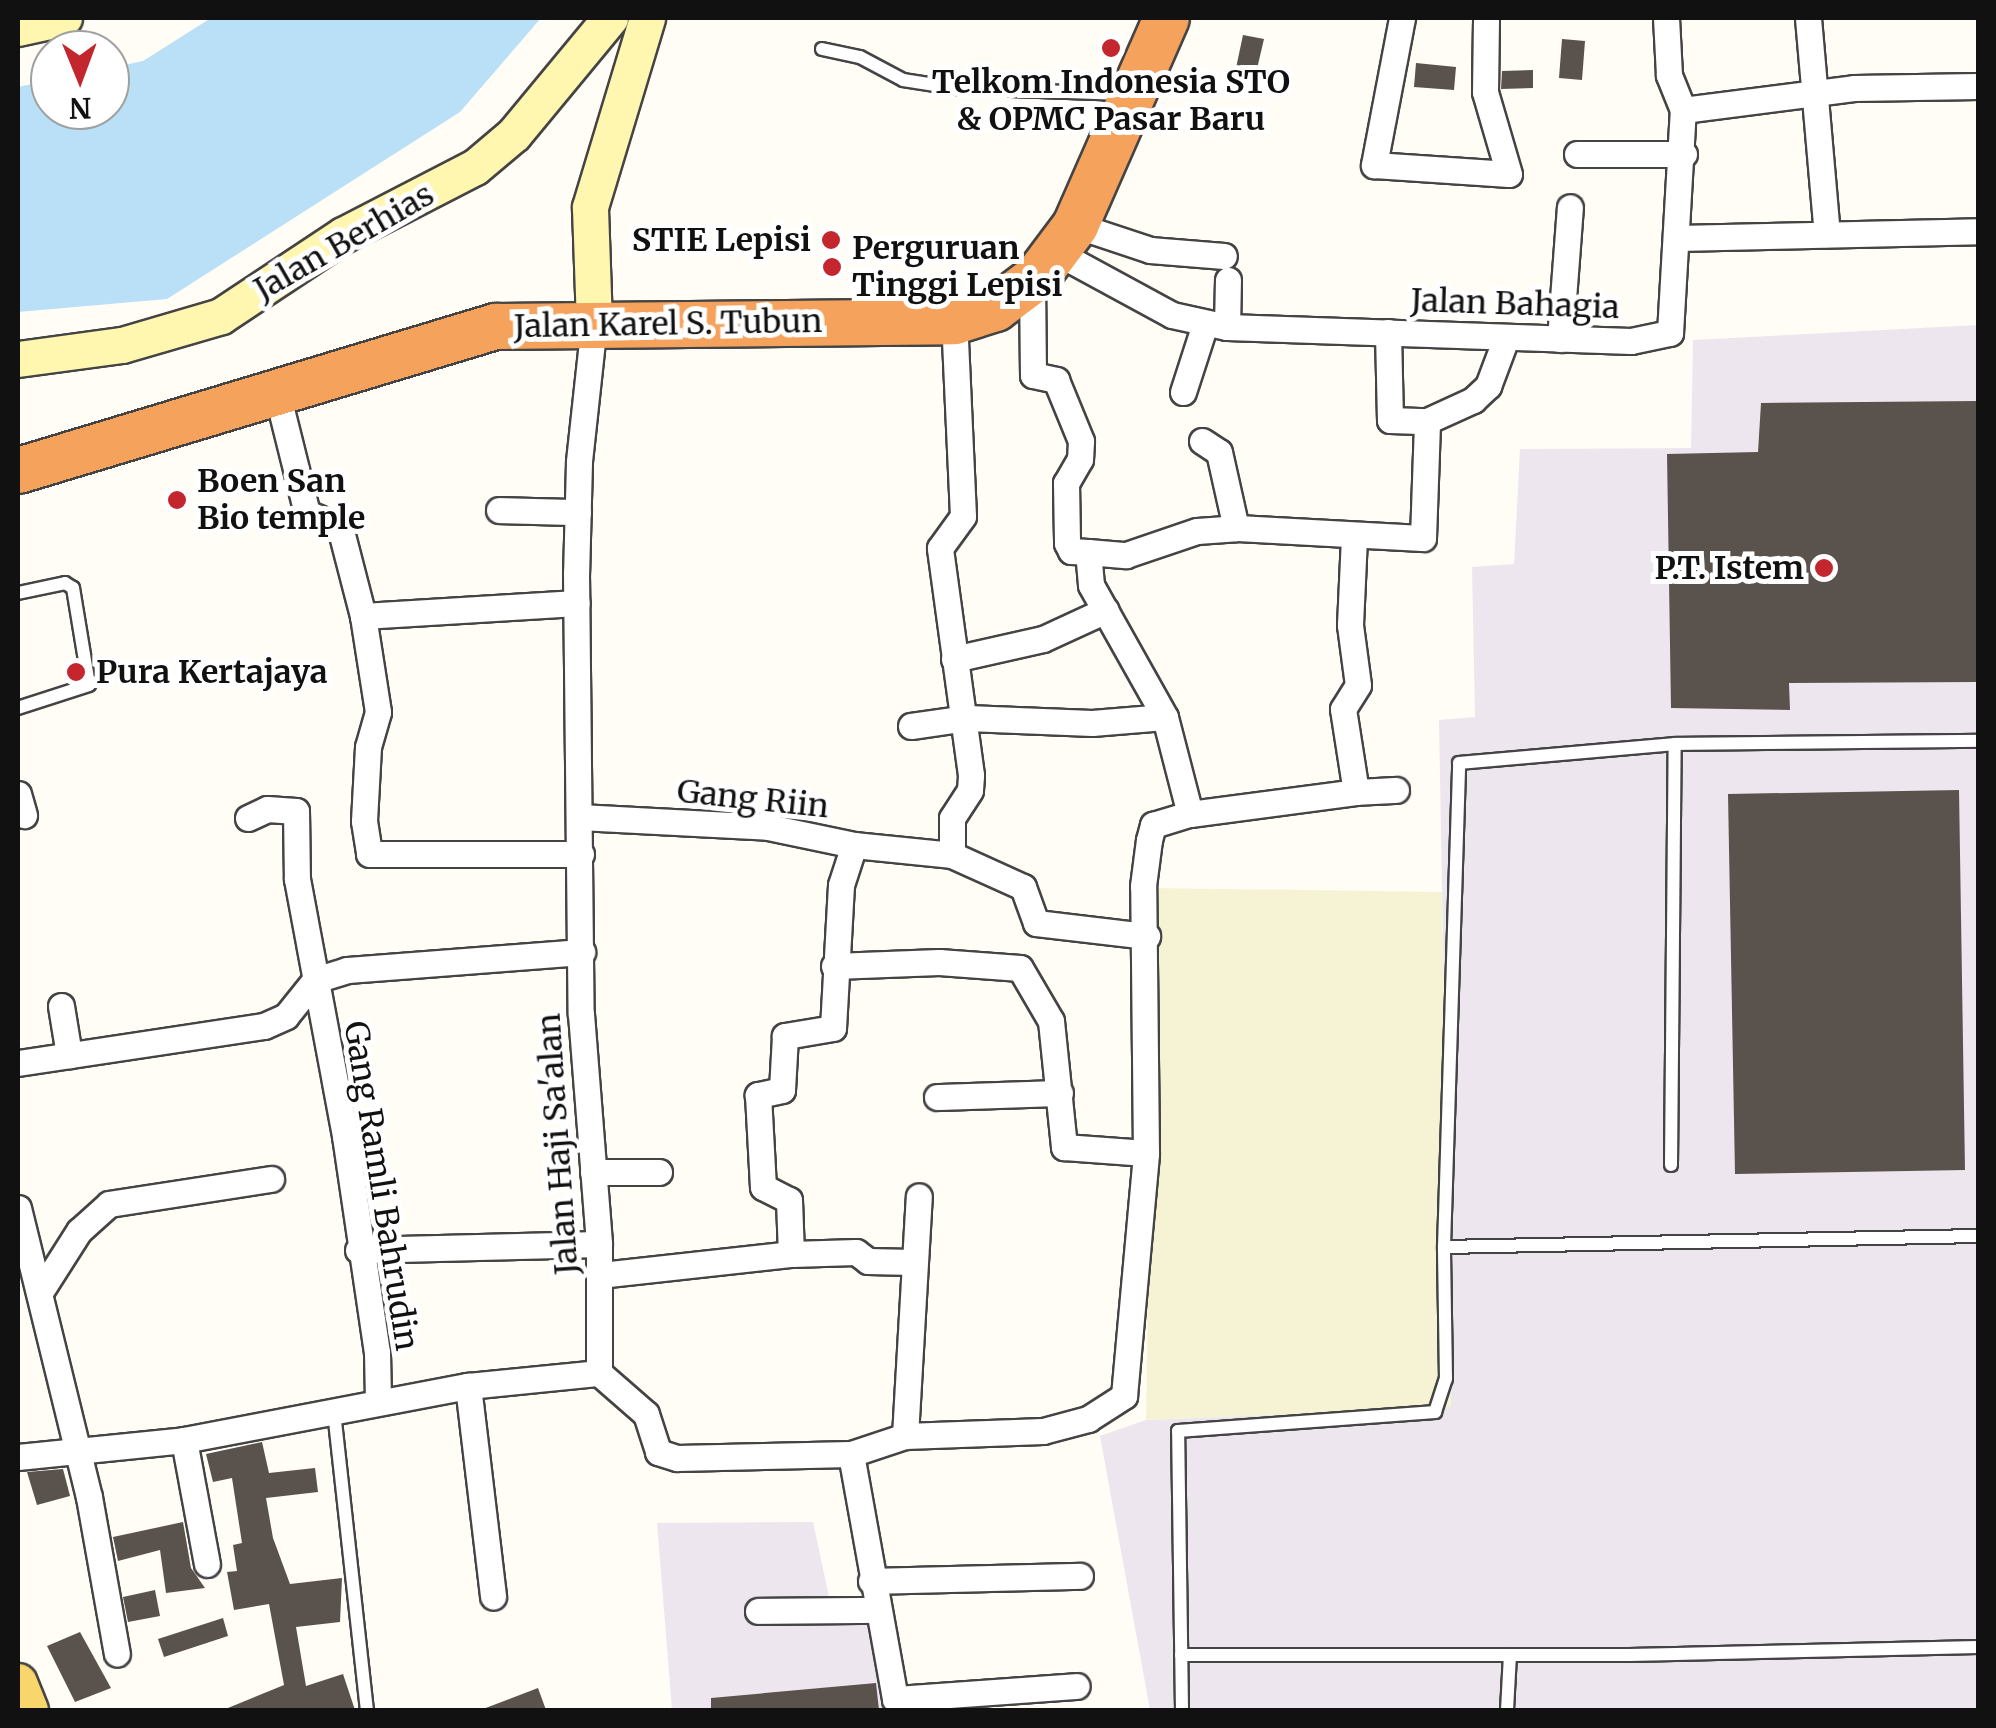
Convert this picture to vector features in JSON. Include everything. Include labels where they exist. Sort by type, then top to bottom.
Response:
[{"type":"highway","points":[[1055,252],[1166,18]]},
{"type":"highway","name":"Jalan Karel S. Tubun","points":[[18,470],[496,326],[954,321],[995,308],[1055,252]]},
{"type":"main road","points":[[18,1683],[30,1710]]},
{"type":"street","points":[[18,28],[64,18]]},
{"type":"street","name":"Jalan Berhias","points":[[18,359],[122,345],[221,316],[343,235],[476,167],[514,134],[610,18]]},
{"type":"street","points":[[594,323],[590,207],[648,18]]},
{"type":"street","points":[[1402,18],[1374,165],[1509,174],[1485,92],[1486,18]]},
{"type":"street","name":"Jalan Bahagia","points":[[1055,252],[1172,315],[1216,325],[1631,342],[1670,333],[1679,238],[1684,110],[1669,75],[1666,18]]},
{"type":"street","points":[[1808,18],[1828,234]]},
{"type":"street","points":[[1684,110],[1818,94],[1978,86]]},
{"type":"street","points":[[1577,154],[1684,154]]},
{"type":"street","points":[[1560,339],[1570,208]]},
{"type":"street","points":[[1679,238],[1978,230]]},
{"type":"street","points":[[1183,392],[1216,325],[1226,268],[1150,250],[1055,252],[1033,375],[1056,380],[1082,448],[1066,483],[1066,544],[1071,551],[1126,555],[1196,531],[1236,528],[1423,538],[1427,421]]},
{"type":"street","points":[[952,855],[952,818],[970,790],[967,718],[954,660],[940,548],[963,516],[954,321]]},
{"type":"street","name":"Jalan Haji Sa'alan","points":[[594,323],[578,512],[577,603],[582,952],[599,1244],[599,1373]]},
{"type":"street","points":[[1388,332],[1386,418],[1427,421],[1488,386],[1506,338]]},
{"type":"street","points":[[277,393],[307,513],[340,527],[364,616],[378,712],[368,747],[364,821],[370,854],[581,854]]},
{"type":"street","points":[[1202,440],[1219,452],[1236,528]]},
{"type":"street","points":[[498,510],[578,512]]},
{"type":"street","points":[[1354,537],[1350,625],[1358,685],[1343,709],[1356,792]]},
{"type":"street","points":[[1088,552],[1091,585],[1165,717],[1190,814]]},
{"type":"street","points":[[364,616],[577,603]]},
{"type":"street","points":[[954,660],[1043,639],[1106,610]]},
{"type":"street","points":[[911,726],[967,718],[1092,723],[1165,717]]},
{"type":"street","points":[[18,1457],[184,1440],[468,1386],[599,1373],[640,1406],[665,1456],[851,1454],[906,1436],[1042,1431],[1088,1419],[1124,1396],[1146,1153],[1147,936],[1143,886],[1153,825],[1190,814],[1396,790]]},
{"type":"street","name":"Gang Ramli Bahrudin","points":[[248,818],[267,808],[296,811],[296,879],[345,1136],[358,1250],[377,1352],[378,1402]]},
{"type":"street","name":"Gang Riin","points":[[579,817],[768,827],[854,845],[841,884],[832,1030],[786,1036],[782,1090],[758,1095],[763,1187],[789,1200],[791,1254]]},
{"type":"street","points":[[854,845],[952,855],[1023,887],[1036,923],[1147,936]]},
{"type":"street","points":[[18,1063],[264,1026],[286,1016],[315,980],[346,970],[582,952]]},
{"type":"street","points":[[834,966],[939,962],[1020,968],[1051,1020],[1068,1151],[1146,1153]]},
{"type":"street","points":[[61,1006],[68,1055]]},
{"type":"street","points":[[937,1098],[1060,1093]]},
{"type":"street","points":[[593,1172],[659,1172]]},
{"type":"street","points":[[42,1289],[79,1231],[109,1204],[271,1179]]},
{"type":"street","points":[[906,1436],[913,1262],[920,1196]]},
{"type":"street","points":[[18,1208],[42,1289],[118,1654]]},
{"type":"street","points":[[358,1250],[599,1244]]},
{"type":"street","points":[[600,1275],[791,1254],[856,1252],[868,1261],[913,1262]]},
{"type":"street","points":[[468,1386],[493,1597]]},
{"type":"street","points":[[184,1440],[207,1564]]},
{"type":"street","points":[[851,1454],[876,1610],[899,1701],[1076,1686]]},
{"type":"street","points":[[871,1582],[1080,1576]]},
{"type":"street","points":[[758,1611],[876,1610]]},
{"type":"lane","points":[[822,49],[860,57],[904,80],[954,88],[1131,94]]},
{"type":"lane","points":[[18,593],[65,583],[73,588],[90,685],[18,708]]},
{"type":"lane","points":[[1182,1710],[1178,1431],[1435,1412],[1446,1379],[1444,1247],[1460,763],[1674,744],[1978,741]]},
{"type":"lane","points":[[1671,1164],[1674,744]]},
{"type":"lane","points":[[1444,1247],[1978,1236]]},
{"type":"lane","points":[[334,1412],[367,1710]]},
{"type":"lane","points":[[1181,1654],[1510,1655],[1978,1647]]},
{"type":"lane","points":[[1507,1710],[1510,1655]]},
{"type":"shaded area","points":[[1978,325],[1978,1710],[1150,1710],[1100,1436],[1146,1420],[1451,1407],[1439,720],[1475,717],[1472,567],[1514,564],[1520,449],[1691,448],[1693,340]]},
{"type":"shaded area","points":[[1154,888],[1442,892],[1451,1407],[1146,1420]]},
{"type":"shaded area","points":[[813,1522],[830,1601],[878,1603],[902,1710],[672,1710],[657,1523]]},
{"type":"water","points":[[211,18],[541,18],[460,112],[167,299],[18,312],[18,87],[30,84],[30,130],[130,130],[130,64],[143,61]]},
{"type":"building","points":[[1243,35],[1264,39],[1256,73],[1236,68]]},
{"type":"building","points":[[1562,39],[1585,41],[1582,80],[1559,78]]},
{"type":"building","points":[[1416,63],[1456,67],[1454,90],[1414,87]]},
{"type":"building","points":[[1533,70],[1533,88],[1501,89],[1502,71]]},
{"type":"building","name":"P.T. Istem","points":[[1978,401],[1978,682],[1789,683],[1790,710],[1671,708],[1667,454],[1758,452],[1761,403]]},
{"type":"building","points":[[1959,790],[1965,1170],[1735,1174],[1728,794]]},
{"type":"building","points":[[262,1442],[269,1473],[315,1468],[318,1492],[266,1498],[273,1538],[290,1584],[342,1578],[340,1622],[296,1627],[306,1686],[343,1674],[355,1710],[223,1710],[284,1685],[269,1604],[234,1610],[227,1572],[237,1571],[233,1545],[242,1543],[232,1478],[213,1482],[206,1454]]},
{"type":"building","points":[[63,1469],[70,1496],[37,1505],[27,1472]]},
{"type":"building","points":[[183,1522],[191,1568],[205,1588],[166,1593],[160,1550],[118,1561],[113,1537]]},
{"type":"building","points":[[155,1590],[160,1616],[128,1622],[123,1597]]},
{"type":"building","points":[[223,1618],[228,1636],[164,1657],[158,1639]]},
{"type":"building","points":[[80,1632],[111,1688],[75,1702],[47,1646]]},
{"type":"building","points":[[876,1683],[879,1710],[711,1710],[711,1698]]},
{"type":"building","points":[[538,1688],[546,1710],[483,1709]]},
{"type":"place","name":"Telkom Indonesia STO & OPMC Pasar Baru","points":[[1111,48]]},
{"type":"place","name":"STIE Lepisi","points":[[831,240]]},
{"type":"place","name":"Perguruan Tinggi Lepisi","points":[[832,267]]},
{"type":"place","name":"Boen San Bio temple","points":[[177,500]]},
{"type":"place","name":"P.T. Istem","points":[[1824,568]]},
{"type":"place","name":"Pura Kertajaya","points":[[76,672]]}]
